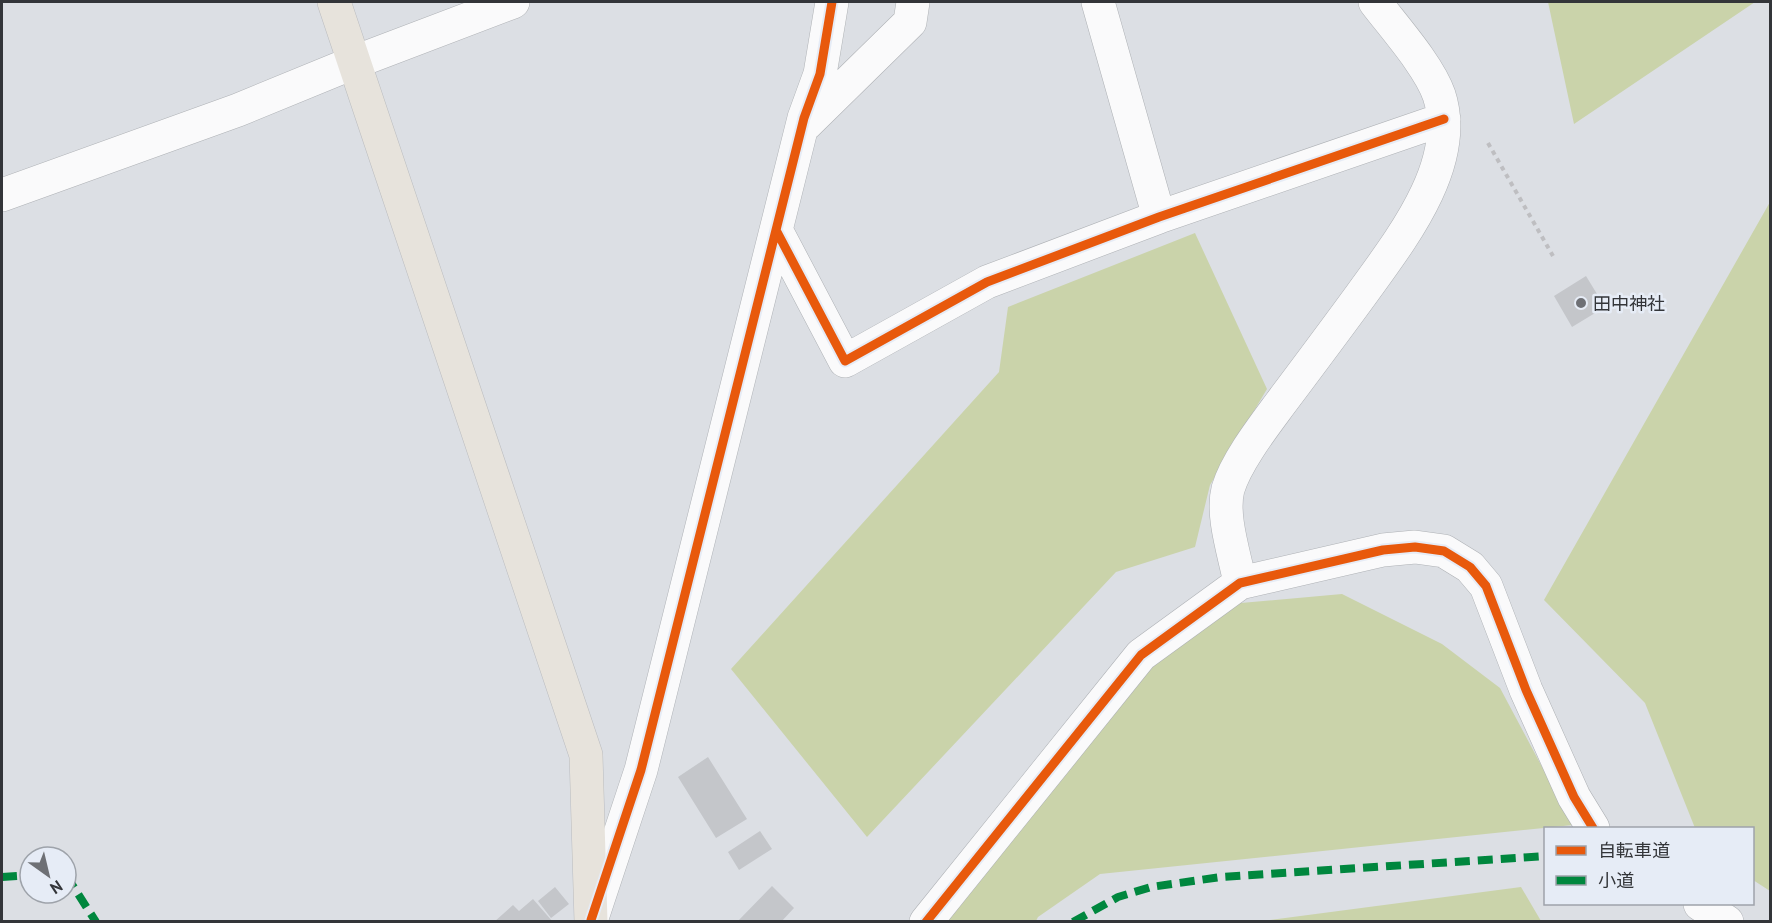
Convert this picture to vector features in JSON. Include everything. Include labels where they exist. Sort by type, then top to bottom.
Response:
[{"type":"main road","points":[[334,2],[586,755],[591,921]]},
{"type":"street","points":[[2,195],[238,110],[355,62],[513,2]]},
{"type":"street","points":[[591,921],[641,770],[776,230],[802,129],[820,74],[832,2]]},
{"type":"street","points":[[802,129],[910,22],[913,2]]},
{"type":"street","points":[[1098,2],[1159,217]]},
{"type":"street","points":[[1240,583],[1226,510],[1228,490],[1237,469],[1261,430],[1405,233],[1429,191],[1440,156],[1444,119],[1439,94],[1422,65],[1375,2]]},
{"type":"street","points":[[776,230],[845,361],[987,282],[1159,217],[1444,119]]},
{"type":"street","points":[[926,921],[1141,655],[1240,583],[1383,550],[1415,547],[1444,552],[1470,567],[1486,586],[1526,690],[1574,797],[1592,827]]},
{"type":"street","points":[[1703,905],[1727,921]]},
{"type":"path","points":[[1488,143],[1553,256]]},
{"type":"green space","points":[[1548,2],[1755,2],[1574,124]]},
{"type":"green space","points":[[1770,202],[1770,891],[1754,881],[1754,827],[1695,827],[1645,703],[1544,600]]},
{"type":"green space","points":[[1195,233],[1267,389],[1210,485],[1195,547],[1116,572],[867,837],[731,669],[999,372],[1008,307]]},
{"type":"green space","points":[[1342,594],[1442,644],[1500,688],[1573,825],[1100,874],[1038,917],[1036,921],[941,922],[1115,677],[1207,606]]},
{"type":"green space","points":[[1521,887],[1541,921],[1262,921]]},
{"type":"building","points":[[1586,276],[1605,307],[1572,327],[1554,296]]},
{"type":"building","points":[[708,757],[747,819],[716,838],[678,777]]},
{"type":"building","points":[[760,831],[772,849],[739,870],[728,852]]},
{"type":"building","points":[[772,886],[794,908],[781,922],[737,922]]},
{"type":"building","points":[[555,887],[569,904],[551,918],[538,901]]},
{"type":"building","points":[[533,899],[553,922],[494,922],[513,905],[519,911]]},
{"type":"marked path","points":[[1073,922],[1118,897],[1151,887],[1221,877],[1544,856]]},
{"type":"marked path","points":[[2,877],[18,876]]},
{"type":"marked path","points":[[78,894],[96,922]]},
{"type":"cycle path","points":[[591,920],[641,770],[804,118],[820,74],[832,2]]},
{"type":"cycle path","points":[[776,230],[845,361],[987,282],[1159,217],[1444,119]]},
{"type":"cycle path","points":[[926,922],[1141,655],[1240,583],[1383,550],[1415,547],[1444,551],[1470,567],[1486,586],[1526,690],[1574,797],[1592,827]]},
{"type":"place","name":"田中神社","points":[[1581,303]]}]
